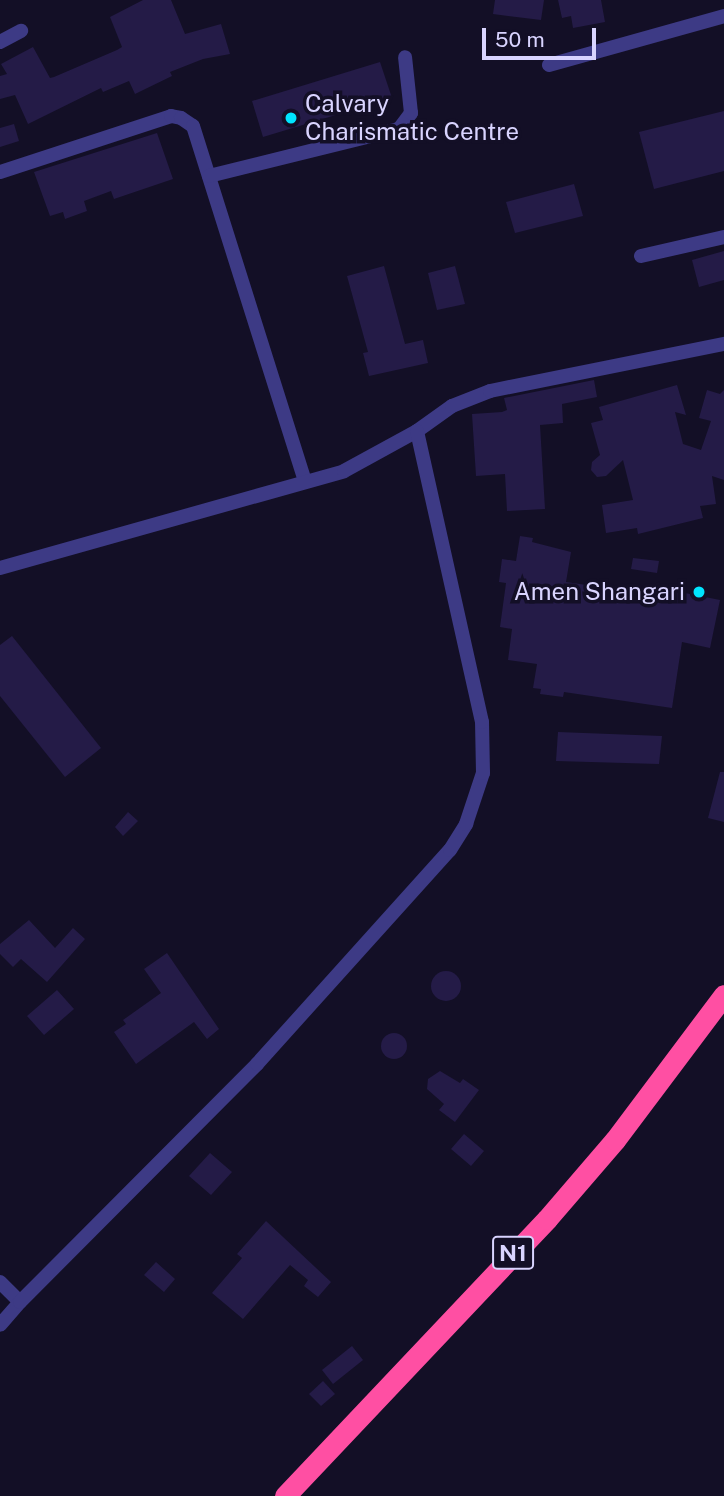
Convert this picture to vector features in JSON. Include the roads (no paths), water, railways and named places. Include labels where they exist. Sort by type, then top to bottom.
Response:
[{"type":"highway","name":"N1","points":[[285,1496],[547,1219],[615,1140],[724,995]]},
{"type":"street","points":[[550,65],[724,16]]},
{"type":"street","points":[[0,42],[21,31]]},
{"type":"street","points":[[209,176],[399,129],[411,113],[405,57]]},
{"type":"street","points":[[0,172],[170,116],[181,118],[193,126],[306,482]]},
{"type":"street","points":[[641,257],[724,237]]},
{"type":"street","points":[[0,568],[344,471],[417,431],[452,406],[499,388],[724,344]]},
{"type":"street","points":[[0,1325],[257,1064],[450,849],[466,824],[483,773],[481,722],[417,431]]},
{"type":"street","points":[[0,1282],[20,1302]]},
{"type":"place","name":"Calvary Charismatic Centre","points":[[291,118]]},
{"type":"place","name":"Amen Shangari","points":[[699,592]]}]
